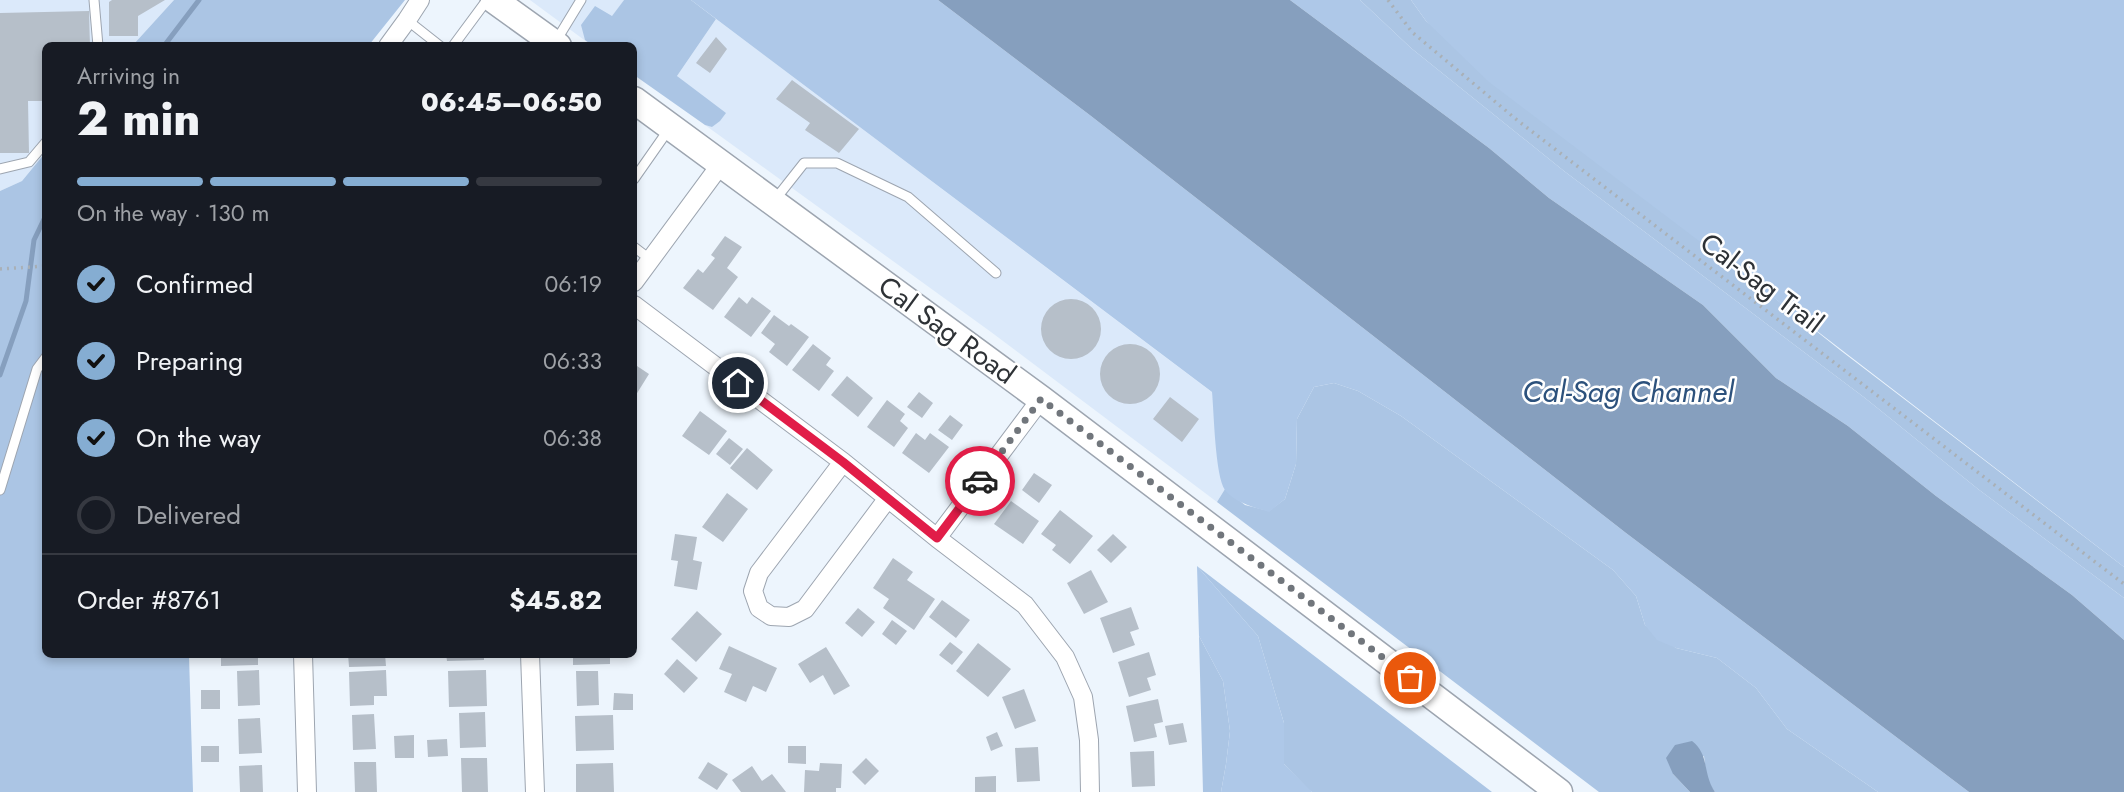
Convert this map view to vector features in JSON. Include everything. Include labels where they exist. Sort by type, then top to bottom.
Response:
[{"type":"main road","points":[[494,0],[551,42]]},
{"type":"main road","name":"Cal Sag Road","points":[[637,102],[1041,399],[1559,792]]},
{"type":"street","points":[[391,42],[420,0]]},
{"type":"street","points":[[637,278],[721,164]]},
{"type":"street","points":[[637,307],[843,462],[1025,605],[1065,657],[1083,697],[1089,740],[1090,792]]},
{"type":"street","points":[[937,538],[1041,399]]},
{"type":"street","points":[[843,462],[759,573],[752,591],[759,608],[771,616],[789,617],[805,609],[888,498]]},
{"type":"street","points":[[303,658],[307,792]]},
{"type":"street","points":[[530,658],[534,792]]},
{"type":"lane","points":[[94,0],[98,42]]},
{"type":"lane","points":[[456,42],[487,0]]},
{"type":"lane","points":[[557,42],[581,0]]},
{"type":"lane","points":[[407,20],[435,42]]},
{"type":"lane","points":[[637,175],[671,126]]},
{"type":"lane","points":[[0,169],[29,162],[42,147]]},
{"type":"lane","points":[[773,203],[804,163],[837,163],[908,197],[996,273]]},
{"type":"lane","points":[[637,249],[651,260]]},
{"type":"lane","points":[[0,490],[37,369],[42,362]]},
{"type":"path","name":"Cal-Sag Trail","points":[[1388,0],[1412,32],[1517,120],[2124,584]]},
{"type":"path","points":[[1,269],[42,266]]},
{"type":"shaded area","points":[[0,0],[174,0],[136,42],[42,42],[42,157],[22,181],[0,191]]},
{"type":"shaded area","points":[[174,0],[405,0],[371,42],[136,42]]},
{"type":"shaded area","points":[[530,0],[624,0],[593,42],[587,42]]},
{"type":"shaded area","points":[[624,0],[691,0],[716,19],[677,76],[726,113],[720,121],[712,127],[705,125],[637,77],[637,42],[585,40],[581,25],[595,6],[612,16]]},
{"type":"shaded area","points":[[691,0],[938,0],[1626,533],[1969,792],[1878,792],[1787,729],[1756,688],[1717,658],[1676,648],[1657,640],[1645,625],[1636,596],[1613,570],[1401,416],[1358,391],[1334,383],[1314,387],[1297,419],[1296,464],[1285,499],[1269,512],[1234,498],[1225,490],[1219,472],[1212,392]]},
{"type":"shaded area","points":[[1290,0],[1360,0],[1411,48],[1564,171],[2124,598],[2124,640],[2072,595],[1936,496],[1848,426],[1776,378],[1703,305],[1549,198],[1489,148]]},
{"type":"shaded area","points":[[1360,0],[1411,0],[1426,21],[1840,350],[2124,567],[2124,598],[1564,171],[1411,48]]},
{"type":"shaded area","points":[[1411,0],[2124,0],[2124,567],[1489,82],[1426,21]]},
{"type":"shaded area","points":[[716,19],[1213,393],[1217,455],[1225,489],[1217,502],[991,332],[705,125],[713,127],[677,76]]},
{"type":"shaded area","points":[[42,157],[42,658],[189,658],[193,792],[0,792],[0,191],[22,181]]},
{"type":"shaded area","points":[[1334,383],[1358,391],[1401,416],[1613,570],[1636,596],[1645,625],[1676,648],[1717,658],[1756,688],[1787,729],[1878,792],[1715,792],[1707,781],[1704,756],[1673,774],[1690,792],[1599,792],[1217,502],[1225,489],[1245,505],[1269,511],[1285,499],[1296,464],[1297,419],[1314,387]]},
{"type":"shaded area","points":[[1197,566],[1492,792],[1309,790],[1284,764],[1284,723],[1258,636]]},
{"type":"shaded area","points":[[1197,566],[1258,636],[1284,723],[1284,764],[1312,792],[1221,792],[1230,731],[1223,681],[1199,636]]},
{"type":"shaded area","points":[[1199,636],[1223,681],[1230,731],[1221,792],[1203,792]]},
{"type":"water","name":"Cal-Sag Channel","points":[[938,0],[1290,0],[1489,148],[1549,198],[1703,305],[1776,378],[1848,426],[1936,496],[2072,595],[2124,640],[2124,792],[1969,792],[1626,533]]},
{"type":"water","points":[[1692,741],[1704,758],[1708,778],[1715,792],[1690,792],[1673,774],[1666,758],[1675,745]]},
{"type":"building","points":[[165,0],[138,16],[138,36],[109,36],[109,2]]},
{"type":"building","points":[[89,11],[90,42],[42,42],[42,101],[28,101],[29,153],[0,153],[0,13]]},
{"type":"building","points":[[716,37],[727,49],[710,73],[696,63]]},
{"type":"building","points":[[792,80],[859,129],[839,153],[805,130],[810,123],[776,99]]},
{"type":"building","points":[[725,236],[742,247],[727,268],[738,277],[713,310],[683,288],[698,269],[703,273],[715,258],[711,255]]},
{"type":"building","points":[[739,297],[747,304],[752,297],[771,311],[751,337],[724,317]]},
{"type":"building","points":[[1071,299],[1088,304],[1096,312],[1101,329],[1096,346],[1088,354],[1071,359],[1054,354],[1046,346],[1041,329],[1046,312],[1054,304]]},
{"type":"building","points":[[774,315],[809,337],[787,366],[769,352],[775,344],[761,333]]},
{"type":"building","points":[[813,344],[831,358],[826,365],[834,371],[819,391],[792,370]]},
{"type":"building","points":[[1130,344],[1147,349],[1155,357],[1160,374],[1155,391],[1147,399],[1130,404],[1113,399],[1105,391],[1100,374],[1105,357],[1113,349]]},
{"type":"building","points":[[637,366],[649,374],[637,393]]},
{"type":"building","points":[[847,376],[873,398],[858,417],[831,395]]},
{"type":"building","points":[[919,392],[933,403],[922,418],[907,407]]},
{"type":"building","points":[[1170,397],[1199,419],[1182,442],[1153,419]]},
{"type":"building","points":[[887,400],[905,414],[900,421],[908,428],[894,447],[867,427]]},
{"type":"building","points":[[700,411],[727,431],[709,455],[682,436]]},
{"type":"building","points":[[950,415],[963,425],[952,440],[938,430]]},
{"type":"building","points":[[916,433],[925,440],[930,433],[949,447],[929,473],[902,453]]},
{"type":"building","points":[[729,438],[743,449],[730,465],[716,454]]},
{"type":"building","points":[[747,448],[773,470],[757,490],[730,468]]},
{"type":"building","points":[[1034,473],[1052,485],[1039,503],[1022,490]]},
{"type":"building","points":[[727,493],[748,509],[723,542],[702,527]]},
{"type":"building","points":[[1011,501],[1039,521],[1023,544],[994,524]]},
{"type":"building","points":[[1060,510],[1093,536],[1070,564],[1052,550],[1056,545],[1041,534]]},
{"type":"building","points":[[675,534],[697,537],[693,560],[702,562],[697,590],[674,586],[678,561],[671,560]]},
{"type":"building","points":[[1113,534],[1127,547],[1111,563],[1097,550]]},
{"type":"building","points":[[893,558],[913,572],[907,580],[935,599],[914,630],[883,608],[889,599],[873,588]]},
{"type":"building","points":[[1091,570],[1108,602],[1084,614],[1067,583]]},
{"type":"building","points":[[942,600],[970,620],[956,638],[929,617]]},
{"type":"building","points":[[1131,607],[1139,629],[1130,632],[1135,645],[1113,653],[1100,618]]},
{"type":"building","points":[[858,608],[875,622],[862,637],[845,623]]},
{"type":"building","points":[[697,611],[722,634],[696,662],[671,639]]},
{"type":"building","points":[[892,620],[907,631],[896,645],[882,634]]},
{"type":"building","points":[[950,642],[963,652],[952,665],[939,655]]},
{"type":"building","points":[[978,643],[1011,669],[988,697],[956,671]]},
{"type":"building","points":[[729,646],[777,668],[766,692],[753,686],[746,702],[724,692],[732,674],[719,669]]},
{"type":"building","points":[[826,647],[850,686],[834,695],[823,675],[810,683],[798,664]]},
{"type":"building","points":[[1149,652],[1156,675],[1147,678],[1151,690],[1129,697],[1118,662]]},
{"type":"building","points":[[221,658],[258,658],[258,665],[221,666]]},
{"type":"building","points":[[348,658],[385,658],[386,666],[349,667]]},
{"type":"building","points":[[447,658],[484,658],[484,660],[447,661]]},
{"type":"building","points":[[573,658],[610,658],[610,664],[573,665]]},
{"type":"building","points":[[677,659],[698,678],[684,693],[664,674]]},
{"type":"building","points":[[259,670],[260,705],[238,706],[237,671]]},
{"type":"building","points":[[386,670],[387,696],[374,696],[374,705],[350,706],[349,672]]},
{"type":"building","points":[[486,670],[487,706],[449,707],[448,671]]},
{"type":"building","points":[[576,671],[598,671],[599,705],[577,706]]},
{"type":"building","points":[[1024,689],[1036,721],[1015,729],[1002,697]]},
{"type":"building","points":[[201,690],[220,690],[220,709],[201,709]]},
{"type":"building","points":[[614,693],[633,694],[633,710],[613,710]]},
{"type":"building","points":[[1158,699],[1163,722],[1154,724],[1157,737],[1134,742],[1126,706]]},
{"type":"building","points":[[485,712],[486,747],[460,748],[459,713]]},
{"type":"building","points":[[374,714],[376,749],[353,750],[352,715]]},
{"type":"building","points":[[613,715],[614,750],[576,751],[575,716]]},
{"type":"building","points":[[260,718],[262,753],[239,754],[238,719]]},
{"type":"building","points":[[1183,723],[1187,742],[1169,745],[1165,726]]},
{"type":"building","points":[[997,732],[1003,746],[991,751],[986,737]]},
{"type":"building","points":[[414,735],[414,758],[395,758],[394,736]]},
{"type":"building","points":[[447,739],[448,756],[428,757],[427,740]]},
{"type":"building","points":[[201,746],[219,746],[219,762],[201,762]]},
{"type":"building","points":[[788,746],[806,746],[806,764],[788,763]]},
{"type":"building","points":[[1038,747],[1040,781],[1017,782],[1015,748]]},
{"type":"building","points":[[1154,751],[1155,786],[1132,787],[1130,752]]},
{"type":"building","points":[[461,758],[487,758],[488,792],[462,792]]},
{"type":"building","points":[[866,758],[879,771],[865,785],[852,772]]},
{"type":"building","points":[[354,762],[376,762],[377,792],[355,792]]},
{"type":"building","points":[[708,762],[728,774],[717,790],[698,778]]},
{"type":"building","points":[[613,763],[614,792],[576,792],[576,764]]},
{"type":"building","points":[[820,763],[842,764],[841,788],[836,788],[836,792],[804,792],[805,770],[819,771]]},
{"type":"building","points":[[262,765],[263,792],[240,792],[239,766]]},
{"type":"building","points":[[752,766],[762,781],[772,774],[786,792],[741,792],[732,780]]},
{"type":"building","points":[[996,776],[996,792],[975,792],[975,777]]},
{"type":"waterway","points":[[167,42],[199,0]]},
{"type":"waterway","points":[[0,375],[26,301],[34,240],[42,223]]},
{"type":"way so far","points":[[980,481],[1041,399],[1410,678]]},
{"type":"route","points":[[738,383],[843,462],[937,538],[980,481]]}]
